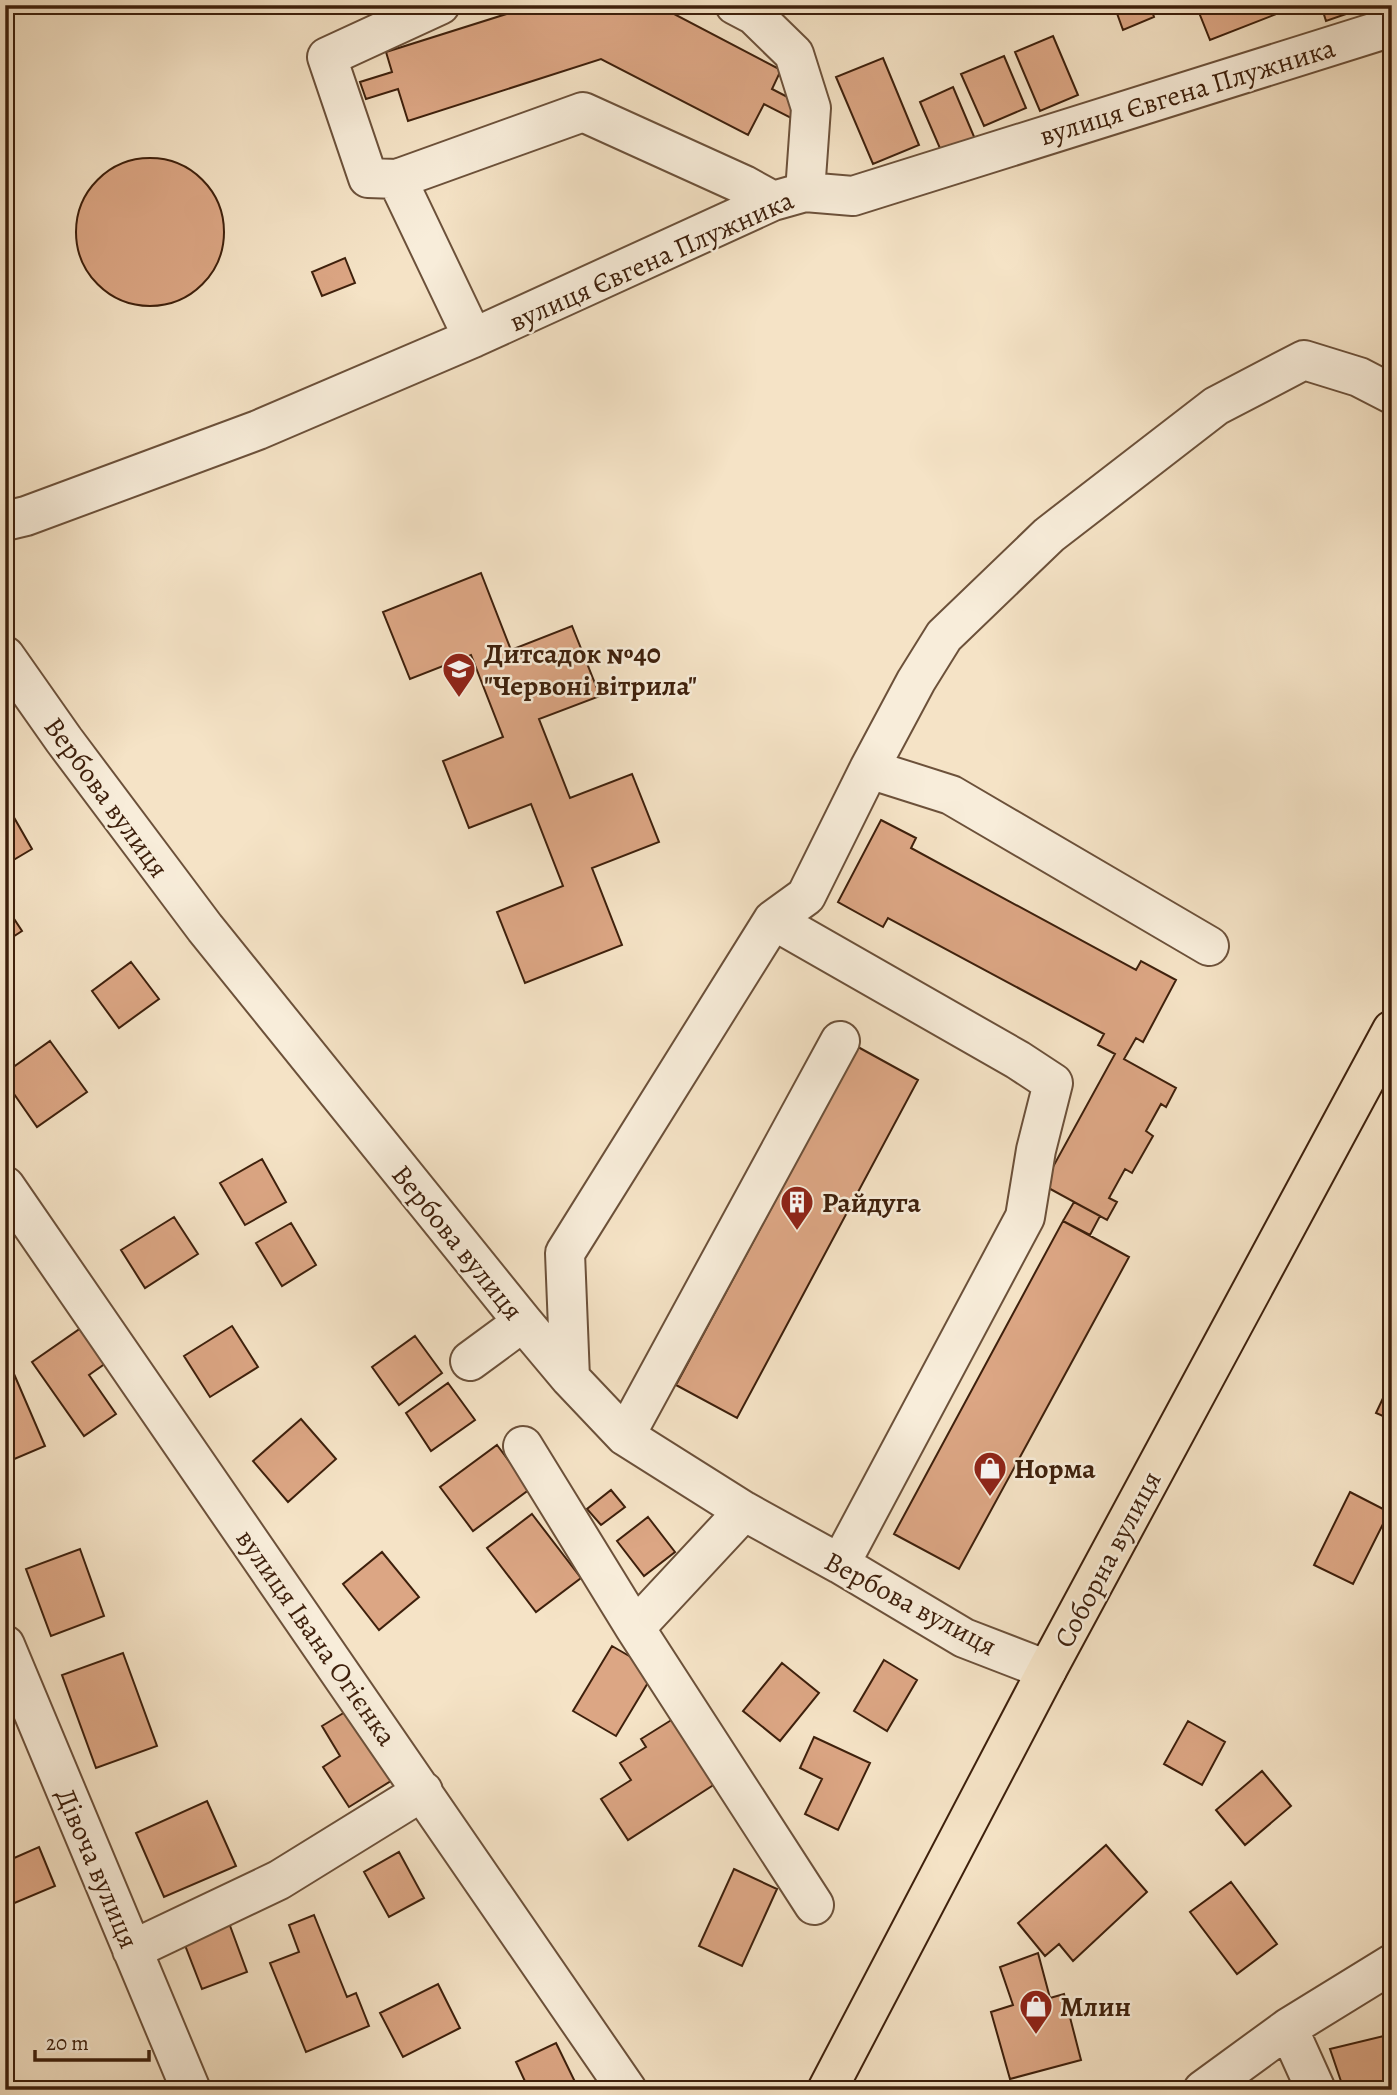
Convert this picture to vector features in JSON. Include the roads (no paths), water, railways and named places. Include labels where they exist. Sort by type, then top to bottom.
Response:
[{"type":"main road","name":"Соборна вулиця","points":[[827,2090],[1047,1670],[1392,1030]]},
{"type":"street","points":[[440,5],[327,57],[368,178],[397,179],[583,112],[744,185],[789,197],[811,108],[794,54],[754,15],[735,5]]},
{"type":"street","name":"вулиця Євгена Плужника","points":[[5,521],[26,516],[258,430],[473,338],[789,197],[853,196],[1392,27]]},
{"type":"street","points":[[397,179],[473,338]]},
{"type":"street","points":[[570,1378],[565,1253],[774,920],[806,896],[869,769],[916,681],[944,636],[1049,535],[1216,406],[1304,360],[1359,377],[1392,394]]},
{"type":"street","name":"Вербова вулиця","points":[[5,656],[205,929],[523,1322],[570,1378],[625,1436],[744,1511],[964,1638],[1047,1670]]},
{"type":"street","points":[[869,769],[951,795],[1209,946]]},
{"type":"street","points":[[774,920],[1018,1060],[1053,1083],[1035,1150],[1025,1217],[840,1564]]},
{"type":"street","points":[[625,1436],[840,1041]]},
{"type":"street","name":"вулиця Івана Огієнка","points":[[5,1186],[627,2090]]},
{"type":"street","points":[[470,1361],[523,1322]]},
{"type":"street","points":[[523,1446],[635,1628],[814,1905]]},
{"type":"street","points":[[635,1628],[744,1511]]},
{"type":"street","name":"Дівоча вулиця","points":[[5,1645],[191,2090]]},
{"type":"street","points":[[132,1950],[279,1880],[423,1791]]},
{"type":"street","points":[[1203,2090],[1288,2028],[1392,1964]]},
{"type":"street","points":[[1288,2028],[1316,2090]]},
{"type":"place","name":"Дитсадок №40 \"Червоні вітрила\"","points":[[459,699]]},
{"type":"place","name":"Райдуга","points":[[797,1232]]},
{"type":"place","name":"Норма","points":[[990,1498]]},
{"type":"place","name":"Млин","points":[[1036,2036]]}]
